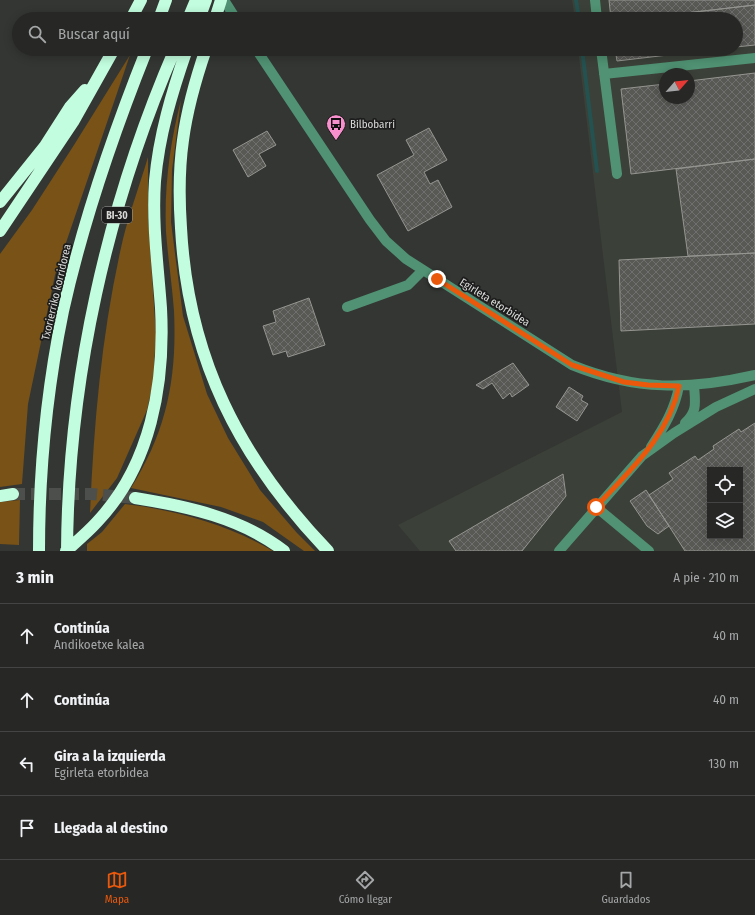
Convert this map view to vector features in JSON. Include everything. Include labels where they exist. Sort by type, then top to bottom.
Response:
[{"type":"highway","points":[[135,12],[141,0]]},
{"type":"highway","points":[[162,12],[166,0]]},
{"type":"highway","points":[[191,12],[196,0]]},
{"type":"highway","points":[[202,12],[206,0]]},
{"type":"highway","points":[[218,12],[222,0]]},
{"type":"highway","points":[[0,231],[73,122],[110,56]]},
{"type":"highway","name":"Txorierriko korridorea","points":[[39,551],[43,452],[51,383],[63,312],[84,228],[103,167],[144,56]]},
{"type":"highway","name":"BI-30","points":[[66,551],[71,454],[80,386],[102,272],[122,194],[143,132],[172,56]]},
{"type":"highway","points":[[66,551],[98,521],[133,470],[149,431],[159,391],[162,342],[154,228],[155,182],[170,97],[185,56]]},
{"type":"highway","points":[[204,56],[183,140],[180,203],[182,254],[195,323],[206,363],[224,404],[246,447],[270,484],[293,513],[328,551]]},
{"type":"highway","points":[[0,202],[45,146],[70,107],[100,73]]},
{"type":"highway","points":[[0,496],[13,494]]},
{"type":"highway","points":[[135,498],[189,509],[229,521],[256,534],[284,551]]},
{"type":"street","points":[[222,0],[231,12]]},
{"type":"street","points":[[595,0],[596,12]]},
{"type":"street","name":"Egirleta etorbidea","points":[[261,56],[386,241],[423,270],[572,365],[624,382],[648,385],[679,386],[755,375]]},
{"type":"street","points":[[602,56],[618,174]]},
{"type":"street","points":[[604,74],[755,58]]},
{"type":"street","points":[[347,307],[408,285],[423,270]]},
{"type":"street","points":[[674,433],[692,416],[695,408],[694,385]]},
{"type":"street","points":[[648,452],[664,427],[676,403],[679,386]]},
{"type":"street","points":[[559,551],[596,507],[648,452],[674,433],[716,407],[755,389]]},
{"type":"street","points":[[596,507],[649,551]]},
{"type":"shaded area","points":[[572,0],[755,0],[755,551],[420,551],[398,525],[622,412],[579,56],[743,56],[743,12],[574,12]]},
{"type":"shaded area","points":[[130,56],[55,275],[28,404],[22,484],[0,487],[0,254],[32,210]]},
{"type":"shaded area","points":[[181,100],[172,170],[171,222],[183,316],[207,394],[228,438],[260,490],[297,533],[315,551],[304,551],[263,522],[221,507],[131,488],[153,445],[161,424],[167,403],[174,359],[174,311],[166,232],[166,198],[171,149]]},
{"type":"shaded area","points":[[148,157],[148,216],[156,335],[153,383],[147,410],[117,478],[90,513],[94,444],[104,341],[123,239]]},
{"type":"shaded area","points":[[20,500],[19,545],[0,544],[0,502]]},
{"type":"shaded area","points":[[125,504],[163,510],[202,520],[220,526],[273,551],[87,551],[87,544],[102,532]]},
{"type":"building","points":[[609,0],[755,0],[755,5],[694,12],[610,12]]},
{"type":"building","points":[[755,5],[755,45],[743,46],[743,12],[694,12]]},
{"type":"building","points":[[616,56],[660,56],[617,61]]},
{"type":"building","points":[[755,73],[755,159],[631,174],[621,89],[659,85],[659,104],[695,104],[695,80]]},
{"type":"building","points":[[429,128],[447,160],[424,172],[430,184],[438,180],[452,207],[408,231],[377,175],[414,155],[406,140]]},
{"type":"building","points":[[267,131],[276,145],[259,154],[266,166],[248,177],[233,150]]},
{"type":"building","points":[[755,159],[755,253],[688,256],[676,169]]},
{"type":"building","points":[[755,253],[755,324],[621,331],[619,260]]},
{"type":"building","points":[[309,298],[325,345],[288,357],[286,351],[273,355],[263,326],[276,322],[273,311]]},
{"type":"building","points":[[513,363],[529,385],[512,397],[510,393],[503,399],[492,383],[483,389],[476,385]]},
{"type":"building","points":[[569,387],[583,396],[581,400],[588,404],[577,421],[556,407]]},
{"type":"building","points":[[755,423],[755,551],[685,551],[649,495],[673,479],[669,473],[695,456],[698,460],[714,449],[713,446],[739,429],[741,432]]},
{"type":"building","points":[[563,474],[566,496],[522,551],[456,551],[449,541]]},
{"type":"building","points":[[646,490],[669,526],[658,534],[647,526],[630,501]]},
{"type":"waterway","points":[[576,0],[578,12]]},
{"type":"waterway","points":[[583,56],[597,171]]},
{"type":"tunnel","points":[[13,494],[91,494],[135,498]]},
{"type":"place","name":"Bilbobarri","points":[[336,141]]},
{"type":"route","points":[[437,279],[572,365],[624,382],[648,385],[679,386],[676,403],[664,427],[648,452],[642,456],[596,507]]}]
